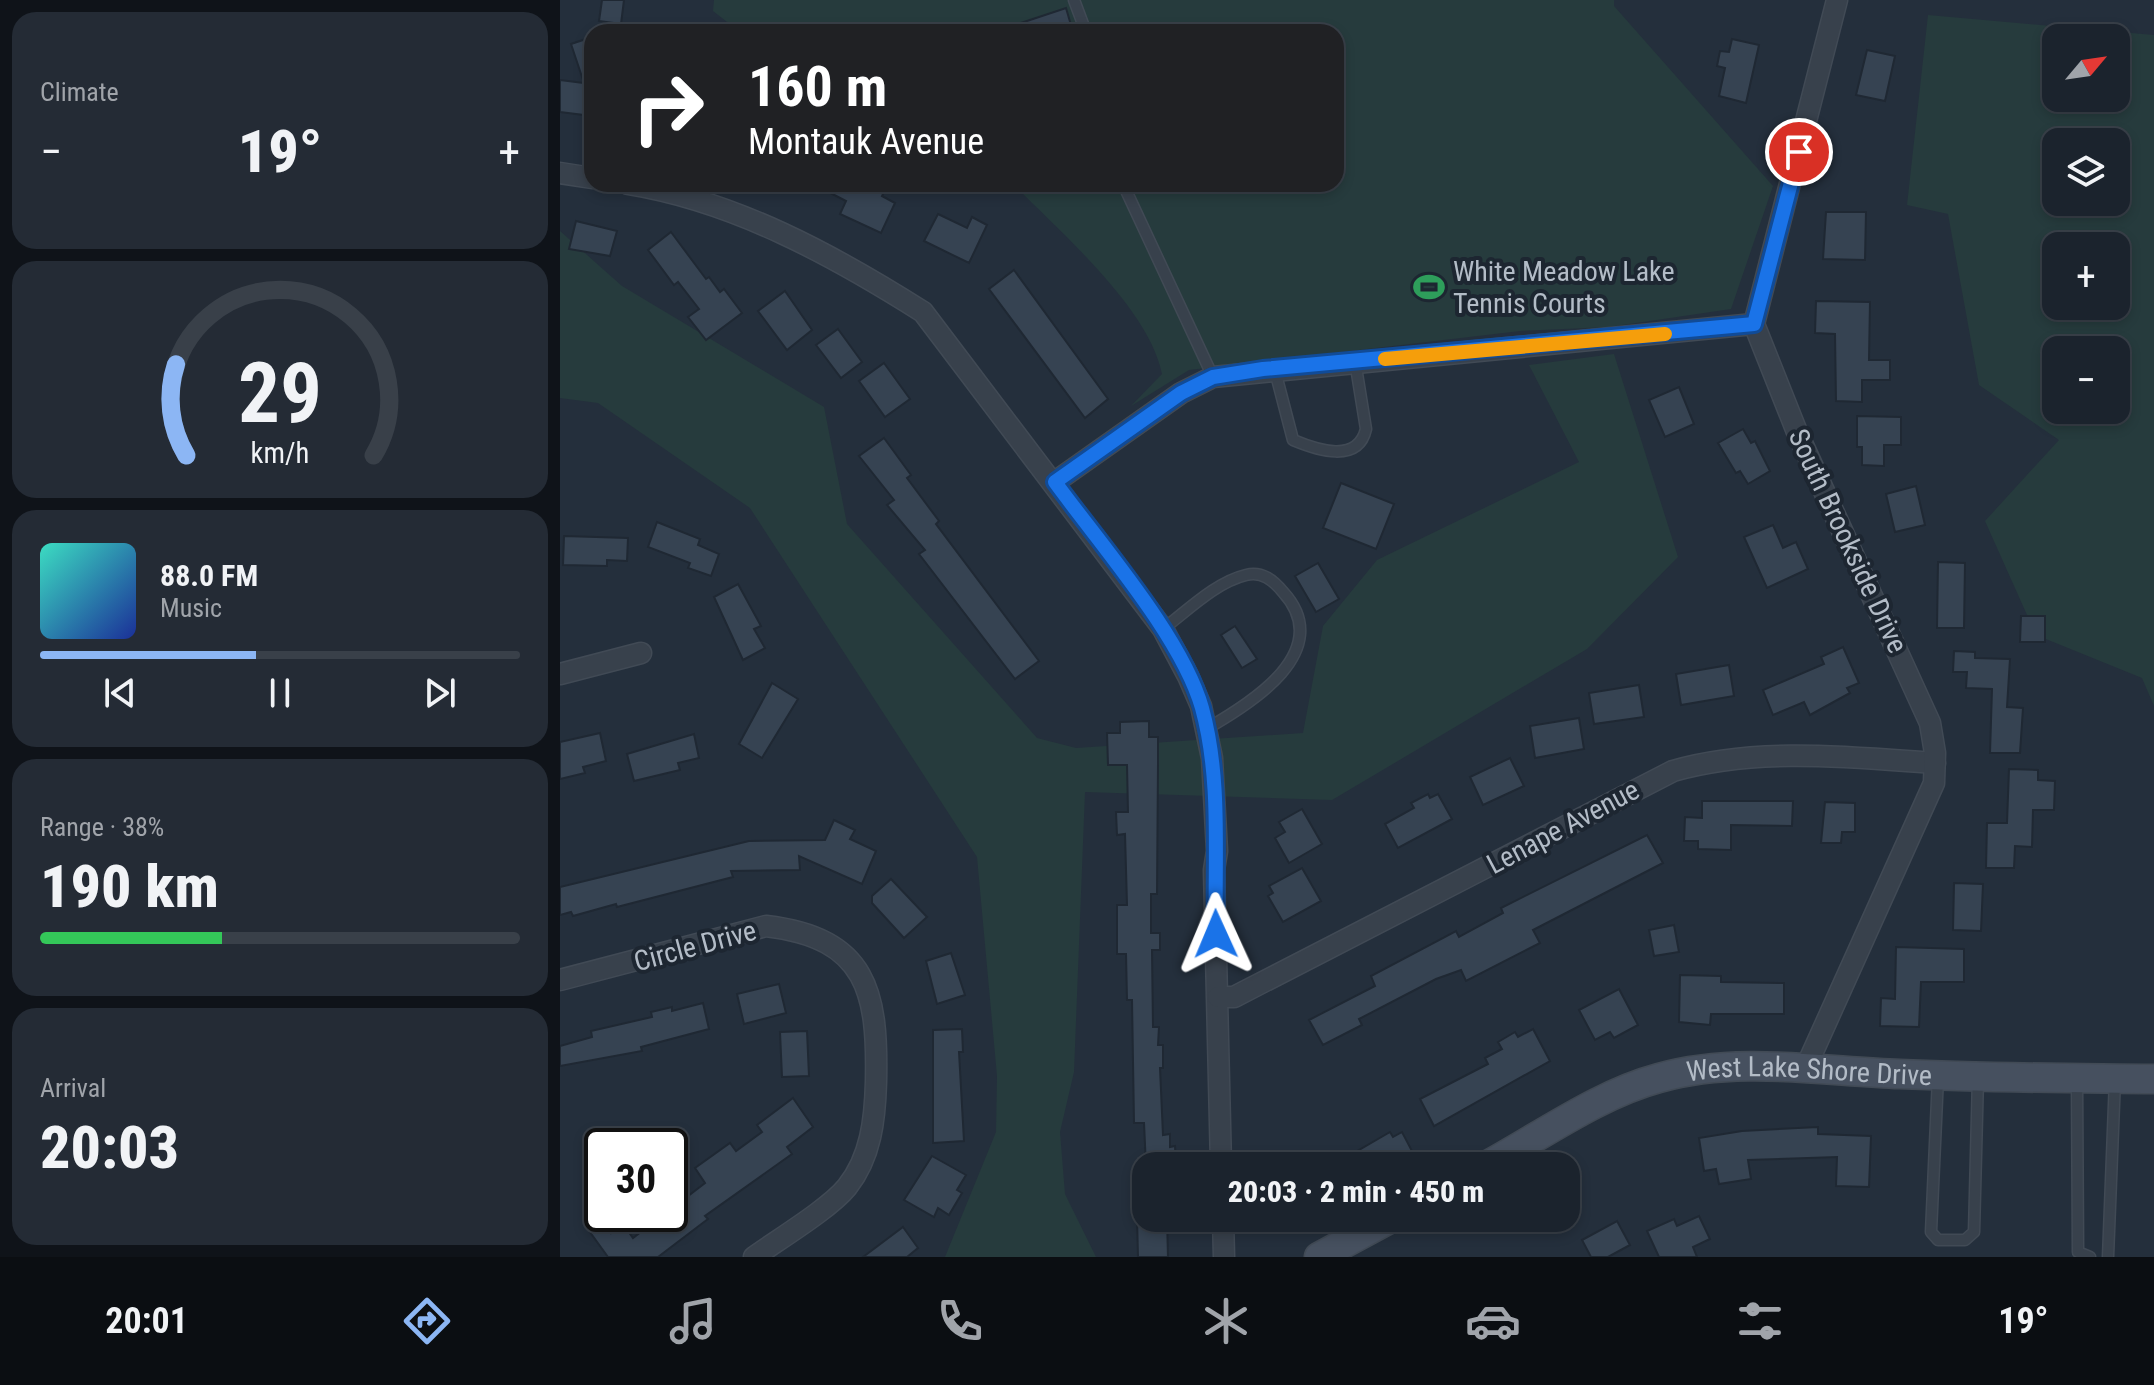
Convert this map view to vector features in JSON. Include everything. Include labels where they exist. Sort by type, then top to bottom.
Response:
[{"type":"street","points":[[1055,482],[1181,393],[1213,377],[1754,324],[1837,0]]},
{"type":"street","points":[[560,173],[584,177]]},
{"type":"street","points":[[667,192],[701,199],[735,211],[890,291],[923,312],[1055,482],[1163,629],[1201,706],[1212,758],[1217,851],[1214,870],[1221,1152]]},
{"type":"street","name":"South Brookside Drive","points":[[1754,324],[1797,432],[1930,723],[1935,763],[1934,783],[1806,1067]]},
{"type":"street","points":[[560,674],[641,653]]},
{"type":"street","name":"Lenape Avenue","points":[[1218,997],[1234,997],[1673,771],[1711,760],[1847,757],[1935,763]]},
{"type":"street","name":"Circle Drive","points":[[560,980],[766,926],[797,929],[825,943],[846,957],[869,988],[877,1025],[875,1113],[866,1157],[846,1189],[754,1257]]},
{"type":"street","name":"West Lake Shore Drive","points":[[1512,1152],[1588,1110],[1657,1078],[1705,1069],[1806,1067],[1938,1075],[2154,1079]]},
{"type":"street","points":[[1223,1232],[1224,1257]]},
{"type":"street","points":[[1319,1257],[1365,1232]]},
{"type":"lane","points":[[1074,0],[1083,24]]},
{"type":"lane","points":[[1127,192],[1213,377]]},
{"type":"lane","points":[[1274,369],[1293,440],[1319,451],[1334,452],[1353,449],[1364,439],[1366,429],[1355,361]]},
{"type":"lane","points":[[1163,629],[1225,584],[1246,575],[1261,575],[1272,580],[1291,600],[1300,631],[1295,658],[1254,702],[1206,729]]},
{"type":"lane","points":[[1938,1075],[1931,1232],[1938,1240],[1965,1240],[1974,1232],[1978,1076]]},
{"type":"lane","points":[[2077,1078],[2078,1252],[2090,1257]]},
{"type":"lane","points":[[2108,1257],[2115,1079]]},
{"type":"green space","points":[[714,0],[1614,0],[1614,6],[1773,186],[1731,309],[1609,327],[1520,331],[1189,370],[1131,406],[1162,374],[1154,349],[1140,323],[1100,272],[1021,192],[1344,192],[1344,24],[730,24],[713,11]]},
{"type":"green space","points":[[1928,15],[2042,25],[2042,112],[2130,112],[2130,33],[2154,35],[2154,706],[2142,678],[2036,635],[1985,521],[2059,440],[1979,385],[1948,214],[1907,205]]},
{"type":"green space","points":[[560,231],[622,286],[824,407],[847,524],[1037,738],[1076,748],[1303,733],[1323,626],[1377,560],[1579,462],[1529,365],[1614,354],[1678,557],[1587,649],[1332,800],[1085,792],[1074,1072],[1060,1132],[1065,1194],[1096,1257],[945,1257],[996,1132],[997,1076],[977,857],[750,508],[598,403],[560,398]]},
{"type":"building","points":[[602,0],[624,0],[621,24],[599,21]]},
{"type":"building","points":[[1066,8],[1071,24],[1018,24]]},
{"type":"building","points":[[1732,39],[1759,45],[1746,103],[1719,96],[1725,68],[1717,66],[1720,51],[1729,52]]},
{"type":"building","points":[[584,40],[584,83],[571,44]]},
{"type":"building","points":[[1867,50],[1895,56],[1885,101],[1856,95]]},
{"type":"building","points":[[560,80],[584,83],[584,115],[560,112]]},
{"type":"building","points":[[829,192],[884,192],[882,196],[895,203],[881,233],[840,214],[846,201]]},
{"type":"building","points":[[1826,212],[1866,212],[1865,260],[1823,259]]},
{"type":"building","points":[[938,214],[967,228],[972,217],[987,225],[969,263],[924,241]]},
{"type":"building","points":[[576,221],[617,231],[610,256],[569,249]]},
{"type":"building","points":[[671,232],[706,279],[709,277],[720,292],[724,289],[742,313],[706,340],[688,317],[699,309],[678,282],[674,285],[648,250]]},
{"type":"building","points":[[1014,270],[1108,399],[1085,418],[989,289]]},
{"type":"building","points":[[785,291],[812,330],[787,350],[758,311]]},
{"type":"building","points":[[1816,301],[1870,302],[1869,360],[1890,360],[1890,380],[1862,380],[1862,402],[1836,401],[1835,334],[1815,333]]},
{"type":"building","points":[[838,329],[862,362],[841,378],[816,345]]},
{"type":"building","points":[[884,363],[910,399],[885,417],[859,381]]},
{"type":"building","points":[[1679,387],[1694,424],[1665,437],[1649,400]]},
{"type":"building","points":[[1857,416],[1901,417],[1901,445],[1884,445],[1884,466],[1862,465],[1862,447],[1857,447]]},
{"type":"building","points":[[1743,429],[1751,443],[1755,441],[1770,471],[1748,484],[1740,471],[1736,473],[1718,443]]},
{"type":"building","points":[[884,438],[911,475],[907,478],[939,521],[936,524],[1039,661],[1015,679],[919,554],[925,550],[887,505],[894,500],[859,456]]},
{"type":"building","points":[[1341,483],[1394,504],[1376,549],[1323,528]]},
{"type":"building","points":[[1916,486],[1925,525],[1895,532],[1886,494]]},
{"type":"building","points":[[657,522],[700,539],[698,545],[719,554],[711,576],[688,568],[690,563],[648,547]]},
{"type":"building","points":[[1773,525],[1783,548],[1796,542],[1808,569],[1767,588],[1744,537]]},
{"type":"building","points":[[564,536],[628,538],[627,561],[607,560],[607,566],[563,565]]},
{"type":"building","points":[[1938,562],[1965,563],[1964,628],[1937,628]]},
{"type":"building","points":[[1318,563],[1339,599],[1316,612],[1295,576]]},
{"type":"building","points":[[738,584],[761,626],[754,629],[765,648],[743,660],[714,597]]},
{"type":"building","points":[[2021,616],[2045,616],[2045,642],[2020,642]]},
{"type":"building","points":[[1235,626],[1257,659],[1242,668],[1221,635]]},
{"type":"building","points":[[1843,647],[1859,683],[1847,688],[1850,693],[1810,715],[1804,702],[1773,715],[1763,690],[1824,664],[1821,657]]},
{"type":"building","points":[[1954,651],[1975,652],[1975,658],[2010,659],[2007,707],[2023,708],[2020,753],[1990,753],[1992,689],[1966,688],[1967,672],[1953,672]]},
{"type":"building","points":[[1729,665],[1734,696],[1681,705],[1676,674]]},
{"type":"building","points":[[772,683],[798,699],[762,758],[739,744]]},
{"type":"building","points":[[1639,685],[1644,717],[1594,724],[1589,693]]},
{"type":"building","points":[[1579,718],[1584,749],[1535,758],[1530,726]]},
{"type":"building","points":[[1149,721],[1149,737],[1158,737],[1157,894],[1151,894],[1151,933],[1160,933],[1160,950],[1152,950],[1153,1027],[1159,1027],[1158,1045],[1163,1045],[1163,1068],[1160,1068],[1163,1135],[1170,1134],[1170,1147],[1175,1146],[1175,1152],[1145,1152],[1144,1123],[1134,1123],[1132,1000],[1127,1000],[1126,954],[1117,954],[1117,905],[1127,905],[1125,834],[1117,835],[1116,812],[1128,812],[1127,765],[1108,765],[1107,733],[1120,733],[1120,722]]},
{"type":"building","points":[[600,733],[606,761],[583,767],[585,773],[560,779],[560,742]]},
{"type":"building","points":[[694,734],[699,758],[678,763],[680,770],[634,781],[627,754]]},
{"type":"building","points":[[1510,758],[1524,786],[1483,805],[1470,777]]},
{"type":"building","points":[[2009,769],[2038,770],[2038,780],[2055,781],[2054,810],[2033,810],[2032,847],[2015,846],[2014,868],[1986,868],[1987,823],[2007,823]]},
{"type":"building","points":[[1428,794],[1430,798],[1438,794],[1452,819],[1398,848],[1385,824],[1414,808],[1411,803]]},
{"type":"building","points":[[1702,801],[1793,801],[1792,826],[1731,825],[1731,850],[1698,849],[1698,841],[1684,841],[1685,817],[1702,818]]},
{"type":"building","points":[[1825,802],[1855,803],[1855,832],[1842,832],[1841,843],[1821,843]]},
{"type":"building","points":[[1302,809],[1322,844],[1289,863],[1275,838],[1285,832],[1279,822]]},
{"type":"building","points":[[834,820],[855,830],[850,839],[876,851],[862,884],[799,856],[800,870],[731,871],[733,877],[617,907],[616,904],[573,916],[571,912],[560,915],[560,887],[749,841],[825,840]]},
{"type":"building","points":[[1647,835],[1663,863],[1533,930],[1540,943],[1466,981],[1461,970],[1436,979],[1359,1019],[1362,1025],[1323,1045],[1309,1020],[1375,986],[1371,976],[1456,931],[1459,937],[1503,913],[1501,908]]},
{"type":"building","points":[[1302,868],[1321,901],[1283,922],[1268,896],[1273,893],[1269,886]]},
{"type":"building","points":[[891,879],[927,917],[904,938],[872,903],[872,896]]},
{"type":"building","points":[[1954,883],[1983,884],[1981,931],[1953,930]]},
{"type":"building","points":[[1674,925],[1679,952],[1654,956],[1649,930]]},
{"type":"building","points":[[1896,947],[1964,949],[1964,982],[1921,982],[1919,1027],[1880,1026],[1881,998],[1895,999]]},
{"type":"building","points":[[951,953],[965,995],[937,1004],[926,961]]},
{"type":"building","points":[[1680,975],[1721,976],[1721,982],[1784,983],[1784,1014],[1711,1014],[1710,1025],[1679,1022]]},
{"type":"building","points":[[779,984],[786,1013],[744,1024],[737,994]]},
{"type":"building","points":[[1619,989],[1638,1025],[1614,1038],[1610,1032],[1595,1040],[1579,1010]]},
{"type":"building","points":[[703,1003],[709,1029],[641,1047],[642,1051],[560,1066],[560,1046],[592,1037],[591,1031],[652,1017],[651,1012],[672,1007],[672,1011]]},
{"type":"building","points":[[962,1029],[963,1052],[959,1052],[964,1141],[933,1143],[933,1030]]},
{"type":"building","points":[[1533,1029],[1550,1061],[1434,1126],[1420,1099],[1488,1064],[1485,1058],[1502,1049],[1498,1042],[1515,1032],[1518,1037]]},
{"type":"building","points":[[807,1031],[809,1076],[782,1077],[780,1032]]},
{"type":"building","points":[[793,1098],[813,1127],[787,1147],[792,1154],[705,1216],[708,1219],[658,1257],[608,1257],[590,1232],[629,1232],[633,1238],[641,1232],[688,1232],[688,1196],[705,1183],[695,1168],[730,1143],[736,1151],[762,1132],[757,1125]]},
{"type":"building","points":[[1818,1127],[1818,1134],[1871,1136],[1869,1187],[1836,1186],[1837,1157],[1748,1160],[1751,1179],[1719,1184],[1716,1169],[1704,1171],[1699,1138],[1742,1131]]},
{"type":"building","points":[[1390,1132],[1393,1137],[1402,1132],[1412,1151],[1410,1152],[1356,1152]]},
{"type":"building","points":[[932,1156],[966,1175],[957,1190],[962,1193],[949,1215],[938,1208],[934,1217],[904,1200]]},
{"type":"building","points":[[1699,1216],[1710,1239],[1693,1247],[1697,1257],[1659,1257],[1647,1231],[1674,1219],[1677,1226]]},
{"type":"building","points":[[1617,1221],[1630,1245],[1608,1257],[1591,1257],[1582,1240]]},
{"type":"building","points":[[903,1227],[918,1248],[907,1257],[863,1257]]},
{"type":"building","points":[[1137,1232],[1167,1232],[1168,1257],[1138,1257]]},
{"type":"slow traffic","points":[[1385,359],[1665,334]]},
{"type":"place","name":"White Meadow Lake Tennis Courts","points":[[1429,287]]},
{"type":"route","points":[[1216,934],[1214,870],[1217,851],[1212,758],[1201,706],[1163,629],[1055,482],[1181,393],[1213,377],[1263,369],[1754,324],[1799,152]]}]
